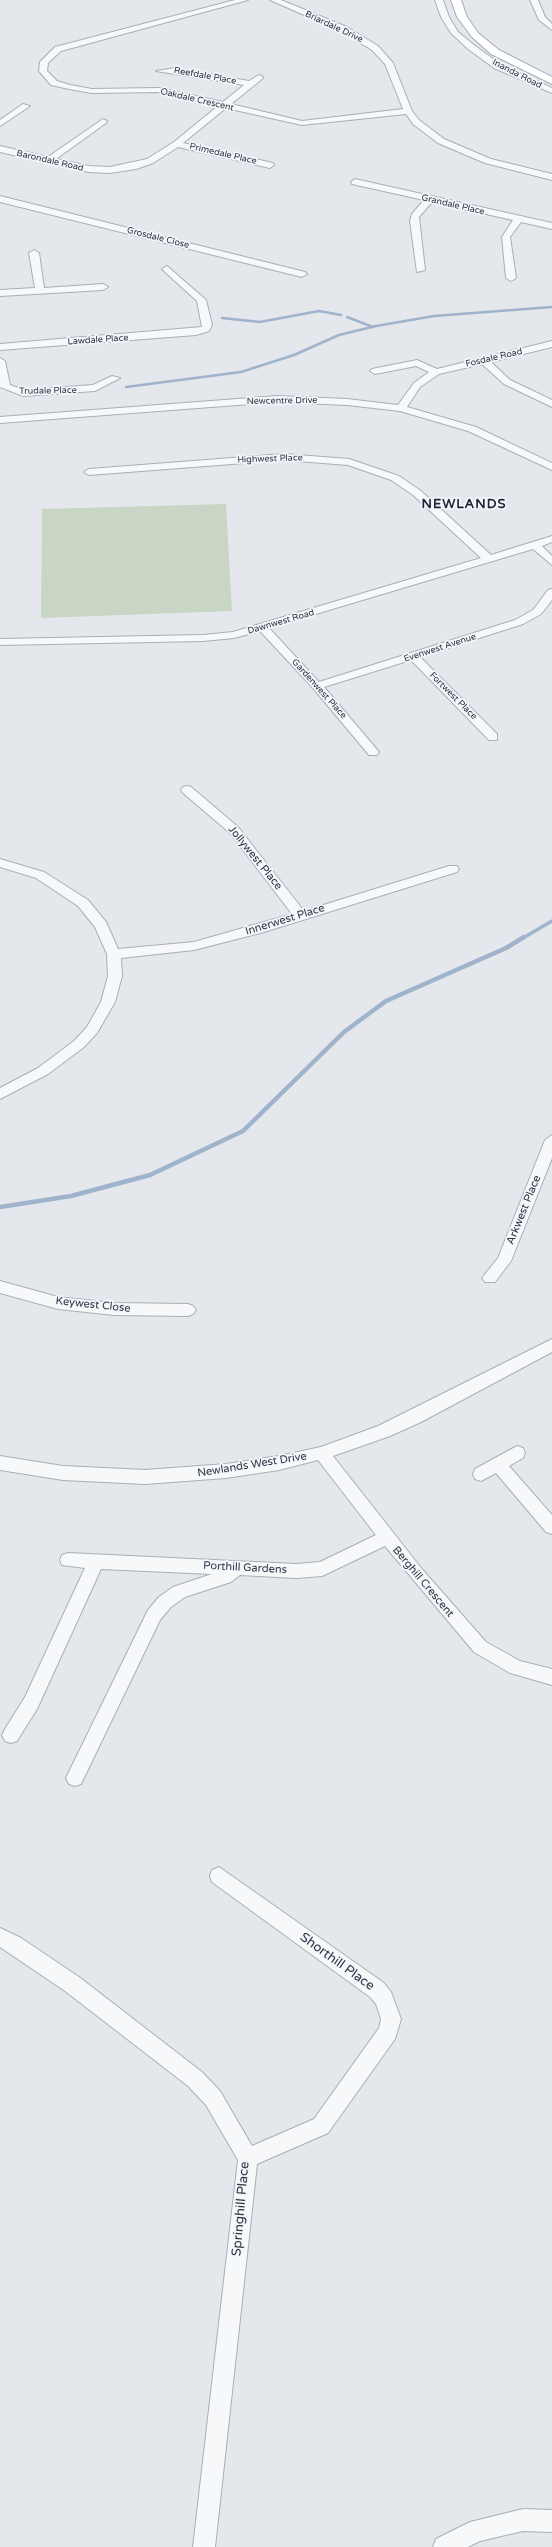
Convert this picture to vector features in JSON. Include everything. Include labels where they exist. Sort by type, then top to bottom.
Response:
[{"type":"main road","name":"Inanda Road","points":[[456,0],[462,17],[480,39],[516,64],[552,81]]},
{"type":"street","name":"Oakdale Crescent","points":[[244,0],[58,49],[44,62],[43,72],[54,82],[69,87],[92,91],[159,90],[302,123],[326,122],[408,111]]},
{"type":"street","name":"Briardale Drive","points":[[274,0],[344,29],[375,48],[389,63],[408,111],[426,131],[460,151],[488,161],[552,177]]},
{"type":"street","name":"Inanda Road","points":[[439,0],[445,17],[455,33],[470,48],[497,66],[552,91]]},
{"type":"street","points":[[534,0],[542,18],[552,28]]},
{"type":"street","name":"Reefdale Place","points":[[160,72],[176,70],[250,84]]},
{"type":"street","name":"Reefdale Place","points":[[226,106],[259,77]]},
{"type":"street","points":[[0,124],[26,106]]},
{"type":"street","name":"Barondale Road","points":[[0,149],[89,169],[123,168],[150,161],[177,144],[226,106]]},
{"type":"street","points":[[48,161],[103,121]]},
{"type":"street","name":"Primedale Place","points":[[177,144],[270,165]]},
{"type":"street","name":"Grandale Place","points":[[355,182],[429,200],[552,226]]},
{"type":"street","name":"Grosdale Close","points":[[0,199],[302,274]]},
{"type":"street","points":[[420,270],[414,221],[415,216],[429,200]]},
{"type":"street","points":[[2,209],[13,203]]},
{"type":"street","points":[[511,278],[506,237],[518,219]]},
{"type":"street","points":[[34,253],[40,290]]},
{"type":"street","name":"Lawdale Place","points":[[0,347],[196,332],[206,329],[207,326],[203,303],[167,269]]},
{"type":"street","points":[[0,293],[103,287]]},
{"type":"street","name":"Fosdale Road","points":[[401,408],[418,385],[436,372],[552,344]]},
{"type":"street","name":"Trudale Place","points":[[0,361],[5,386],[23,393],[95,388],[115,378]]},
{"type":"street","points":[[484,361],[507,382],[552,404]]},
{"type":"street","points":[[375,371],[417,363],[436,372]]},
{"type":"street","name":"Newcentre Drive","points":[[0,420],[277,399],[316,400],[401,408],[472,429],[552,467]]},
{"type":"street","name":"Highwest Place","points":[[89,472],[284,457],[349,462],[395,478],[417,493],[490,560]]},
{"type":"street","name":"Dawnwest Road","points":[[0,642],[203,638],[263,628],[490,560],[552,538]]},
{"type":"street","points":[[535,545],[552,562]]},
{"type":"street","name":"Evenwest Avenue","points":[[317,686],[519,622],[537,612],[552,592]]},
{"type":"street","name":"Gardenwest Place","points":[[263,628],[317,686],[372,752]]},
{"type":"street","name":"Fortwest Place","points":[[413,656],[493,737]]},
{"type":"street","name":"Jollywest Place","points":[[187,790],[234,830],[300,915]]},
{"type":"street","points":[[0,863],[40,875],[63,888],[83,903],[101,926],[114,954],[114,976],[108,1002],[92,1030],[62,1059],[0,1094]]},
{"type":"street","name":"Innerwest Place","points":[[114,954],[194,946],[260,929],[300,915],[453,869]]},
{"type":"street","name":"Arkwest Place","points":[[490,1278],[504,1261],[552,1140]]},
{"type":"street","name":"Keywest Close","points":[[0,1288],[58,1303],[114,1309],[188,1310]]},
{"type":"street","name":"Newlands West Drive","points":[[0,1463],[63,1473],[145,1477],[226,1471],[279,1463],[322,1453],[415,1417],[552,1345]]},
{"type":"street","name":"Berghill Crescent","points":[[322,1453],[386,1538],[480,1647],[516,1668],[552,1677]]},
{"type":"street","points":[[481,1474],[517,1453]]},
{"type":"street","points":[[498,1464],[552,1527]]},
{"type":"street","name":"Porthill Gardens","points":[[68,1560],[239,1567],[296,1571],[322,1569],[386,1538]]},
{"type":"street","points":[[11,1735],[31,1703],[96,1562]]},
{"type":"street","points":[[75,1778],[154,1615],[165,1602],[179,1592],[225,1577],[239,1567]]},
{"type":"street","name":"Shorthill Place","points":[[218,1876],[378,1990],[384,1999],[391,2019],[388,2032],[321,2126],[248,2158]]},
{"type":"street","name":"Springhill Place","points":[[0,1937],[14,1944],[72,1984],[195,2079],[213,2098],[248,2158],[204,2547]]},
{"type":"street","points":[[444,2547],[478,2530],[523,2520],[552,2521]]},
{"type":"green space","points":[[226,504],[232,611],[41,618],[42,509]]},
{"type":"waterway","points":[[373,327],[434,316],[552,307]]},
{"type":"waterway","points":[[222,318],[260,322],[319,311],[341,315]]},
{"type":"waterway","points":[[347,317],[373,327]]},
{"type":"waterway","points":[[126,387],[241,372],[294,355],[339,335],[373,327]]},
{"type":"waterway","points":[[523,938],[552,921]]},
{"type":"waterway","points":[[0,1207],[71,1196],[150,1175],[243,1131],[344,1032],[386,1001],[506,948],[524,937]]},
{"type":"district","name":"NEWLANDS","points":[[464,505]]}]
